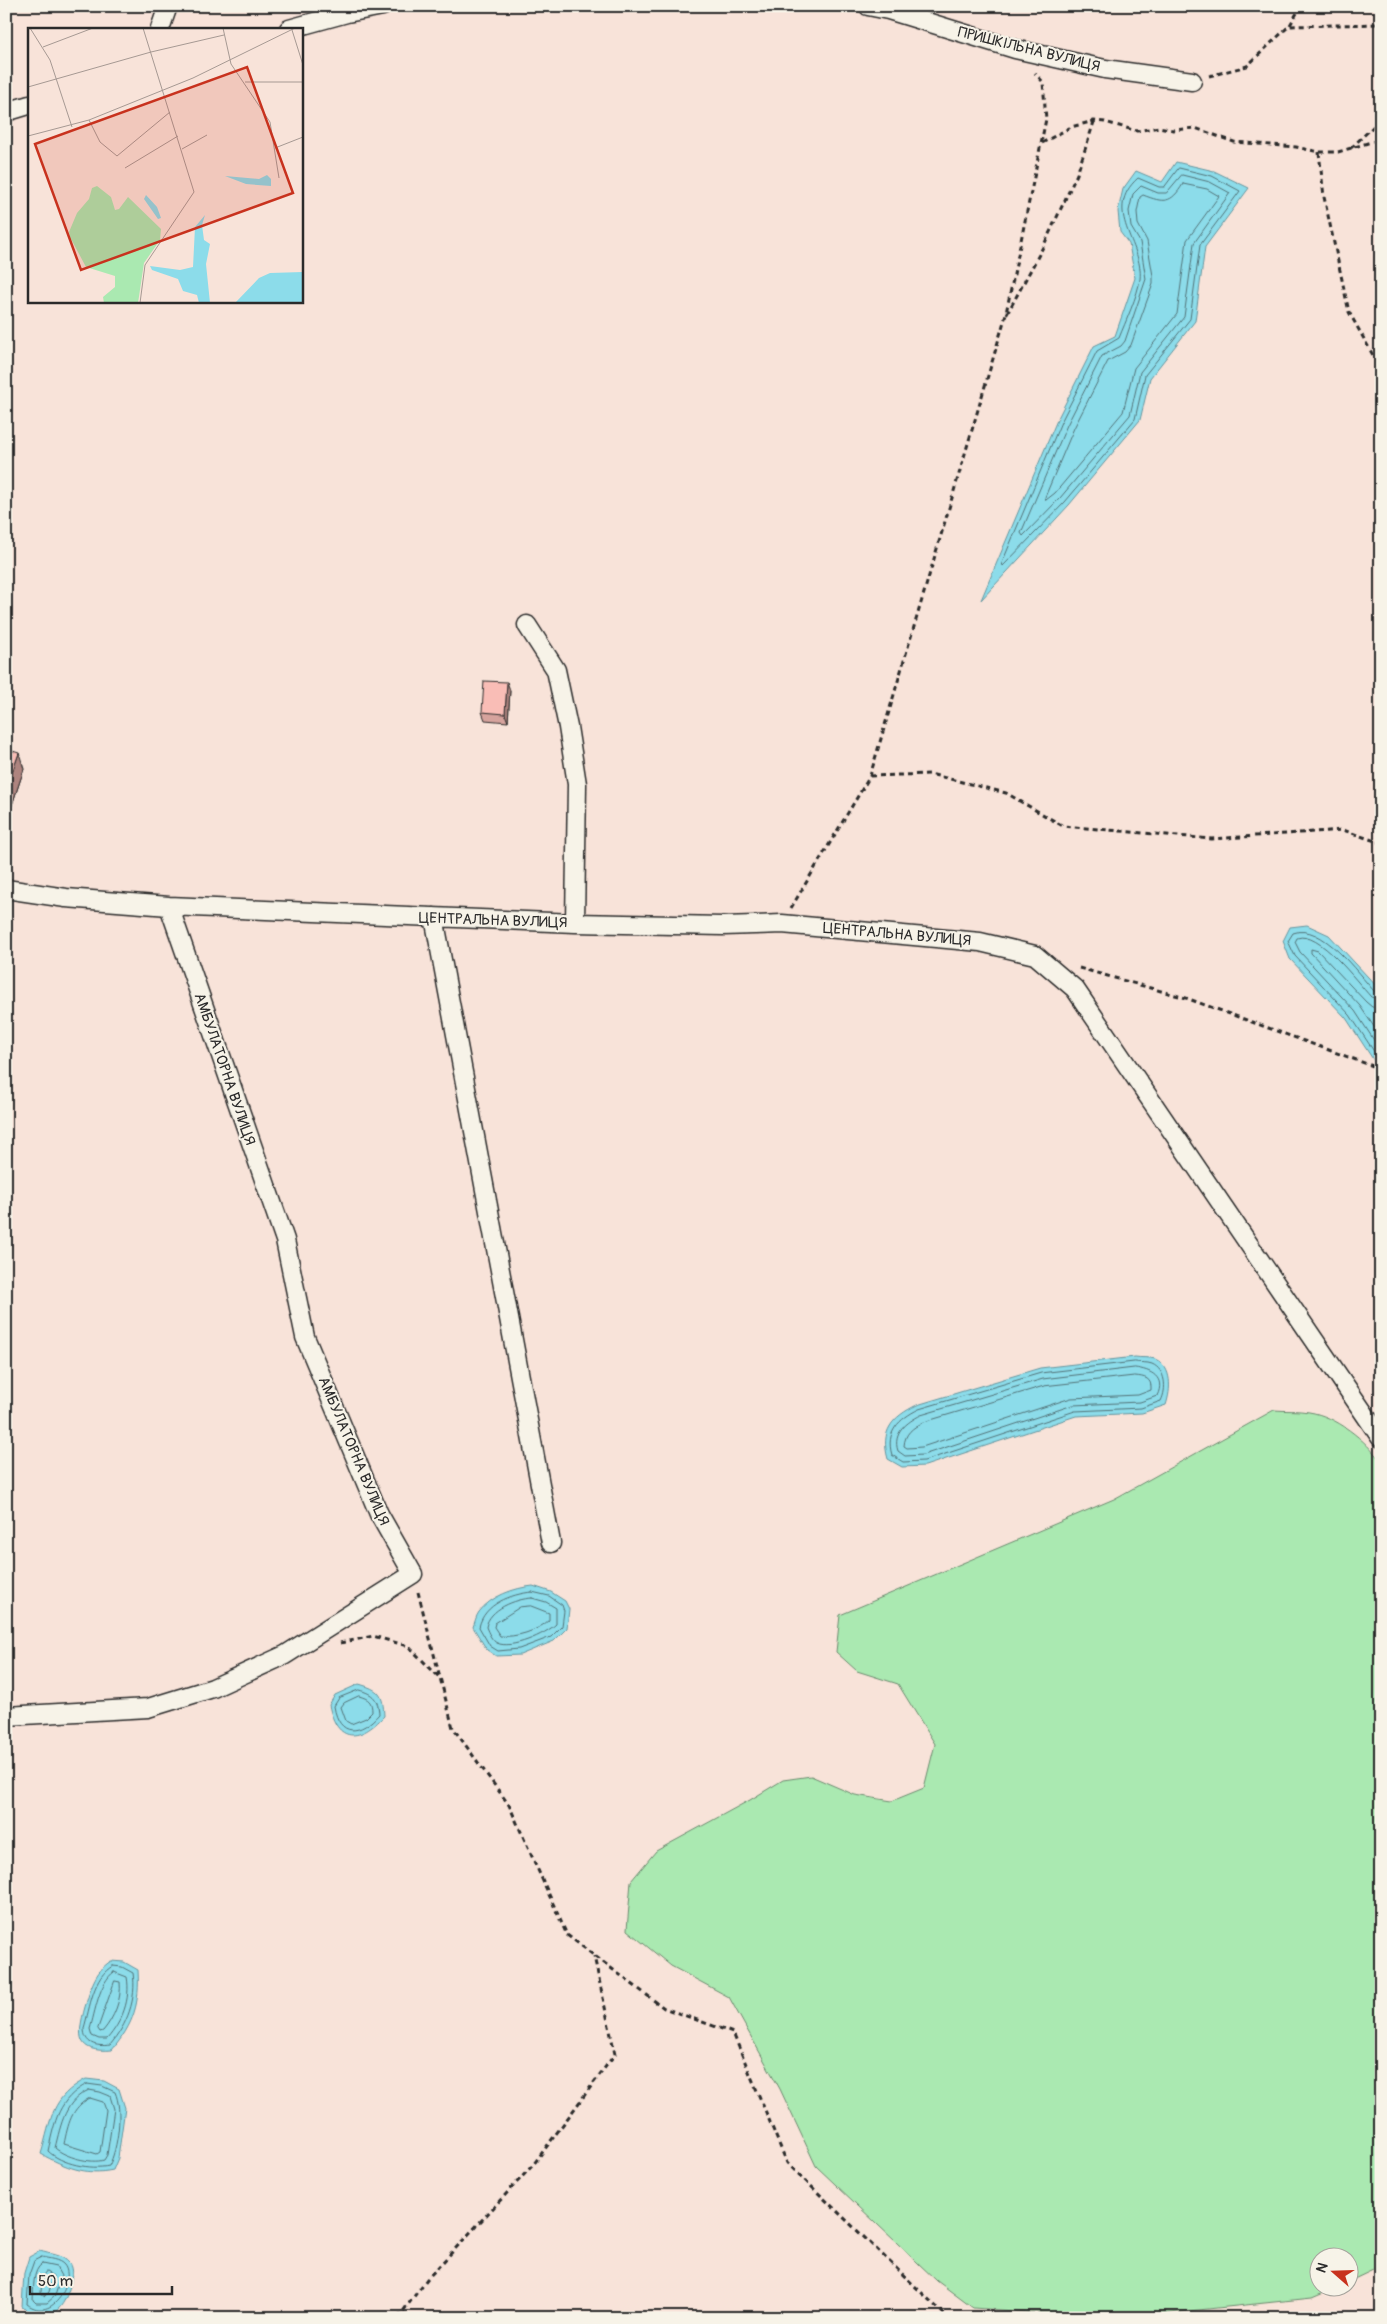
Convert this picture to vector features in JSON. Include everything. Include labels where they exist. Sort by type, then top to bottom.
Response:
[{"type":"street","points":[[160,28],[168,6]]},
{"type":"street","points":[[292,28],[347,13],[383,6]]},
{"type":"street","name":"ПРИШКІЛЬНА ВУЛИЦЯ","points":[[868,6],[887,8],[1015,49],[1105,69],[1192,81]]},
{"type":"street","points":[[6,112],[28,105]]},
{"type":"street","points":[[527,625],[556,670],[568,727],[577,784],[575,923]]},
{"type":"street","name":"ЦЕНТРАЛЬНА ВУЛИЦЯ","points":[[6,889],[66,898],[169,906],[575,923],[723,926],[782,924],[980,942],[1035,955],[1076,989],[1381,1438]]},
{"type":"street","name":"АМБУЛАТОРНА ВУЛИЦЯ","points":[[169,906],[285,1240],[305,1337],[379,1514],[413,1574]]},
{"type":"street","points":[[434,917],[551,1543]]},
{"type":"street","points":[[6,1716],[148,1708],[213,1688],[285,1655],[413,1574]]},
{"type":"path","points":[[1192,81],[1247,66],[1289,26],[1301,6]]},
{"type":"path","points":[[1289,26],[1381,24]]},
{"type":"path","points":[[782,924],[870,776],[1005,318],[1046,119],[1043,82],[1015,49]]},
{"type":"path","points":[[1351,148],[1381,119]]},
{"type":"path","points":[[1042,143],[1071,127],[1094,121],[1105,122],[1137,131],[1159,127],[1173,130],[1195,128],[1234,142],[1296,147],[1319,152],[1338,152],[1381,139]]},
{"type":"path","points":[[1005,318],[1043,247],[1077,174],[1094,121]]},
{"type":"path","points":[[1319,152],[1324,198],[1349,312],[1374,357],[1381,363]]},
{"type":"path","points":[[870,776],[930,774],[1006,793],[1063,826],[1212,839],[1343,830],[1381,843]]},
{"type":"path","points":[[1073,966],[1186,998],[1381,1070]]},
{"type":"path","points":[[413,1574],[453,1728],[509,1805],[567,1935],[664,2008],[733,2033],[786,2163],[948,2318]]},
{"type":"path","points":[[334,1644],[373,1636],[408,1646],[439,1677]]},
{"type":"path","points":[[398,2318],[427,2279],[533,2165],[615,2054],[594,1955]]},
{"type":"green space","points":[[1274,1410],[1309,1412],[1330,1418],[1350,1430],[1367,1445],[1381,1462],[1381,2259],[1373,2270],[1360,2276],[1360,2246],[1310,2246],[1310,2296],[1317,2296],[1312,2298],[1170,2313],[1028,2312],[973,2308],[937,2281],[816,2166],[780,2089],[729,1997],[671,1966],[627,1930],[631,1881],[656,1851],[783,1780],[811,1776],[855,1795],[892,1801],[924,1788],[935,1744],[898,1684],[857,1671],[836,1652],[840,1615],[1114,1499]]},
{"type":"water","points":[[1176,162],[1214,171],[1249,188],[1205,247],[1195,321],[1150,378],[1140,420],[1069,505],[981,600],[1057,420],[1094,346],[1115,336],[1135,278],[1129,244],[1120,232],[1118,211],[1123,189],[1136,171],[1162,182]]},
{"type":"water","points":[[1307,925],[1329,935],[1381,991],[1381,1068],[1378,1067],[1346,1018],[1290,959],[1283,941],[1290,927]]},
{"type":"water","points":[[1135,1357],[1155,1359],[1165,1367],[1169,1379],[1169,1393],[1166,1405],[1142,1413],[1076,1416],[925,1466],[902,1467],[888,1459],[886,1440],[890,1426],[901,1415],[917,1405],[1040,1368]]},
{"type":"water","points":[[533,1586],[551,1592],[565,1601],[569,1609],[567,1628],[554,1641],[520,1655],[496,1656],[487,1650],[473,1627],[478,1614],[484,1606],[496,1597]]},
{"type":"water","points":[[359,1684],[372,1688],[379,1694],[383,1703],[384,1716],[366,1731],[350,1735],[338,1727],[329,1705],[335,1695]]},
{"type":"water","points":[[111,1961],[124,1962],[138,1970],[138,1993],[134,2013],[126,2031],[112,2050],[91,2049],[82,2040],[81,2034],[85,2007],[97,1975]]},
{"type":"water","points":[[86,2079],[104,2081],[119,2089],[125,2108],[118,2158],[113,2170],[94,2172],[76,2169],[41,2154],[54,2110],[65,2094]]},
{"type":"water","points":[[40,2251],[63,2258],[69,2263],[72,2271],[67,2296],[58,2309],[47,2315],[31,2312],[22,2307],[24,2273],[29,2257]]},
{"type":"building","points":[[484,681],[507,682],[505,714],[482,712]]},
{"type":"building","points":[[6,749],[19,753],[6,790]]}]
